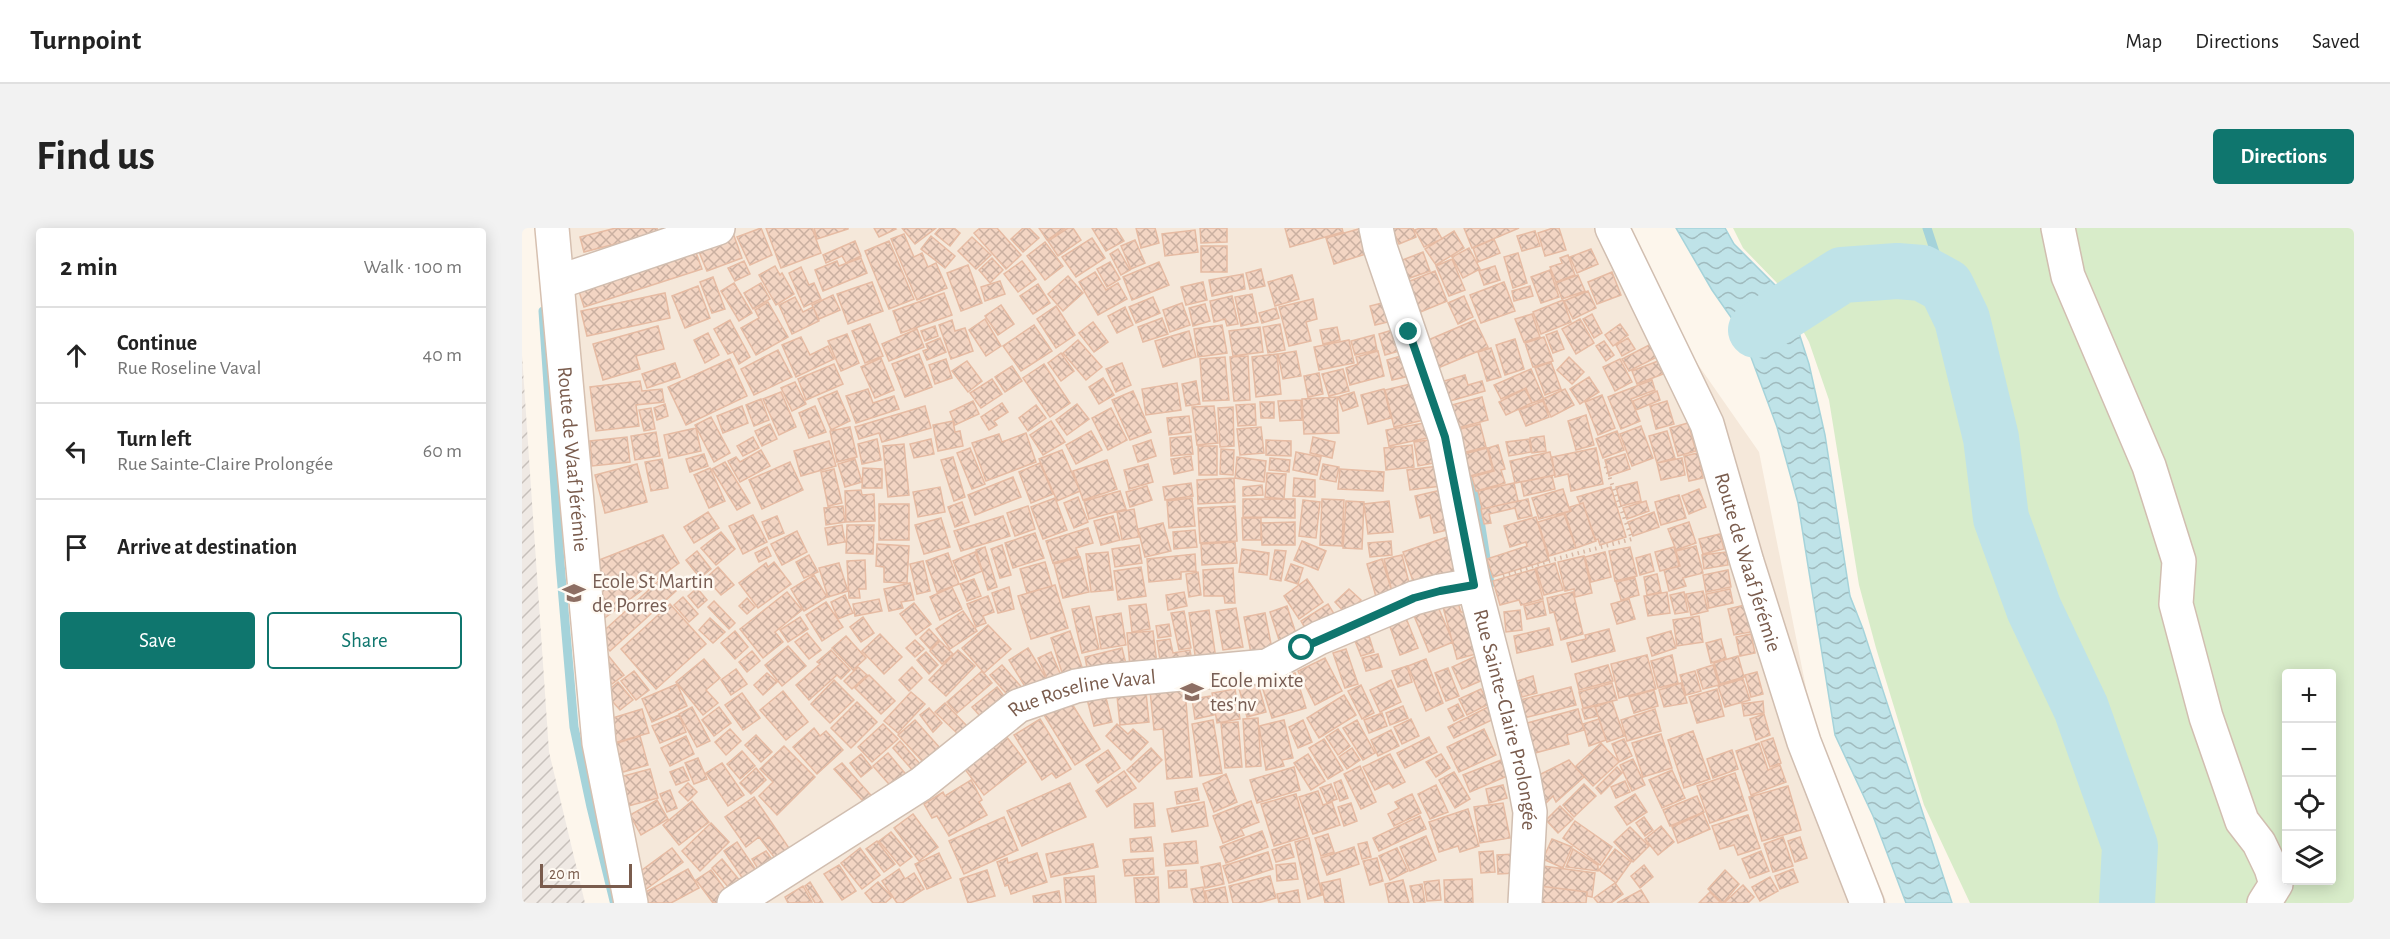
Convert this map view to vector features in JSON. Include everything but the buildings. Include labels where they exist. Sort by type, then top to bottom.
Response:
[{"type":"street","name":"Route de Waaf Jérémie","points":[[552,228],[599,743],[631,903]]},
{"type":"street","points":[[558,282],[718,228]]},
{"type":"street","name":"Rue Sainte-Claire Prolongée","points":[[1376,228],[1380,247],[1445,437],[1474,585],[1523,774],[1530,813],[1525,903]]},
{"type":"street","name":"Route de Waaf Jérémie","points":[[1612,228],[1707,424],[1747,562],[1804,742],[1867,903]]},
{"type":"street","points":[[2058,228],[2068,276],[2149,466],[2178,561],[2176,604],[2206,717],[2242,821],[2259,843],[2276,884],[2264,903]]},
{"type":"street","name":"Rue Roseline Vaval","points":[[734,903],[921,784],[1018,706],[1076,686],[1106,681],[1267,666],[1319,638],[1414,598],[1474,585]]},
{"type":"path","points":[[1474,585],[1552,560],[1632,539],[1604,462]]},
{"type":"shaded area","points":[[561,228],[1617,228],[1683,343],[1759,452],[1815,733],[1887,903],[625,903]]},
{"type":"shaded area","points":[[522,355],[549,752],[585,903],[522,903]]},
{"type":"green space","points":[[1733,228],[2354,228],[2354,903],[1970,903],[1924,805],[1876,648],[1859,585],[1829,400],[1809,342],[1777,283],[1743,248]]},
{"type":"water","points":[[1676,228],[1725,228],[1734,244],[1777,287],[1791,308],[1809,364],[1825,435],[1850,596],[1863,629],[1952,903],[1906,903],[1873,816],[1835,735],[1798,503],[1777,427],[1742,333],[1712,290]]},
{"type":"waterway","points":[[1927,228],[1946,286]]},
{"type":"waterway","points":[[1756,330],[1842,275],[1897,271],[1922,273],[1946,286],[1962,319],[1991,438],[2001,518],[2034,609],[2081,708],[2130,846],[2127,903]]},
{"type":"waterway","points":[[543,311],[574,727],[614,901]]},
{"type":"waterway","points":[[1467,469],[1476,495],[1490,584]]},
{"type":"place","name":"Ecole St Martin de Porres","points":[[574,593]]},
{"type":"place","name":"Ecole mixte tes'nv","points":[[1192,692]]},
{"type":"route","points":[[1302,648],[1319,638],[1414,598],[1474,585],[1445,437],[1409,332]]}]
